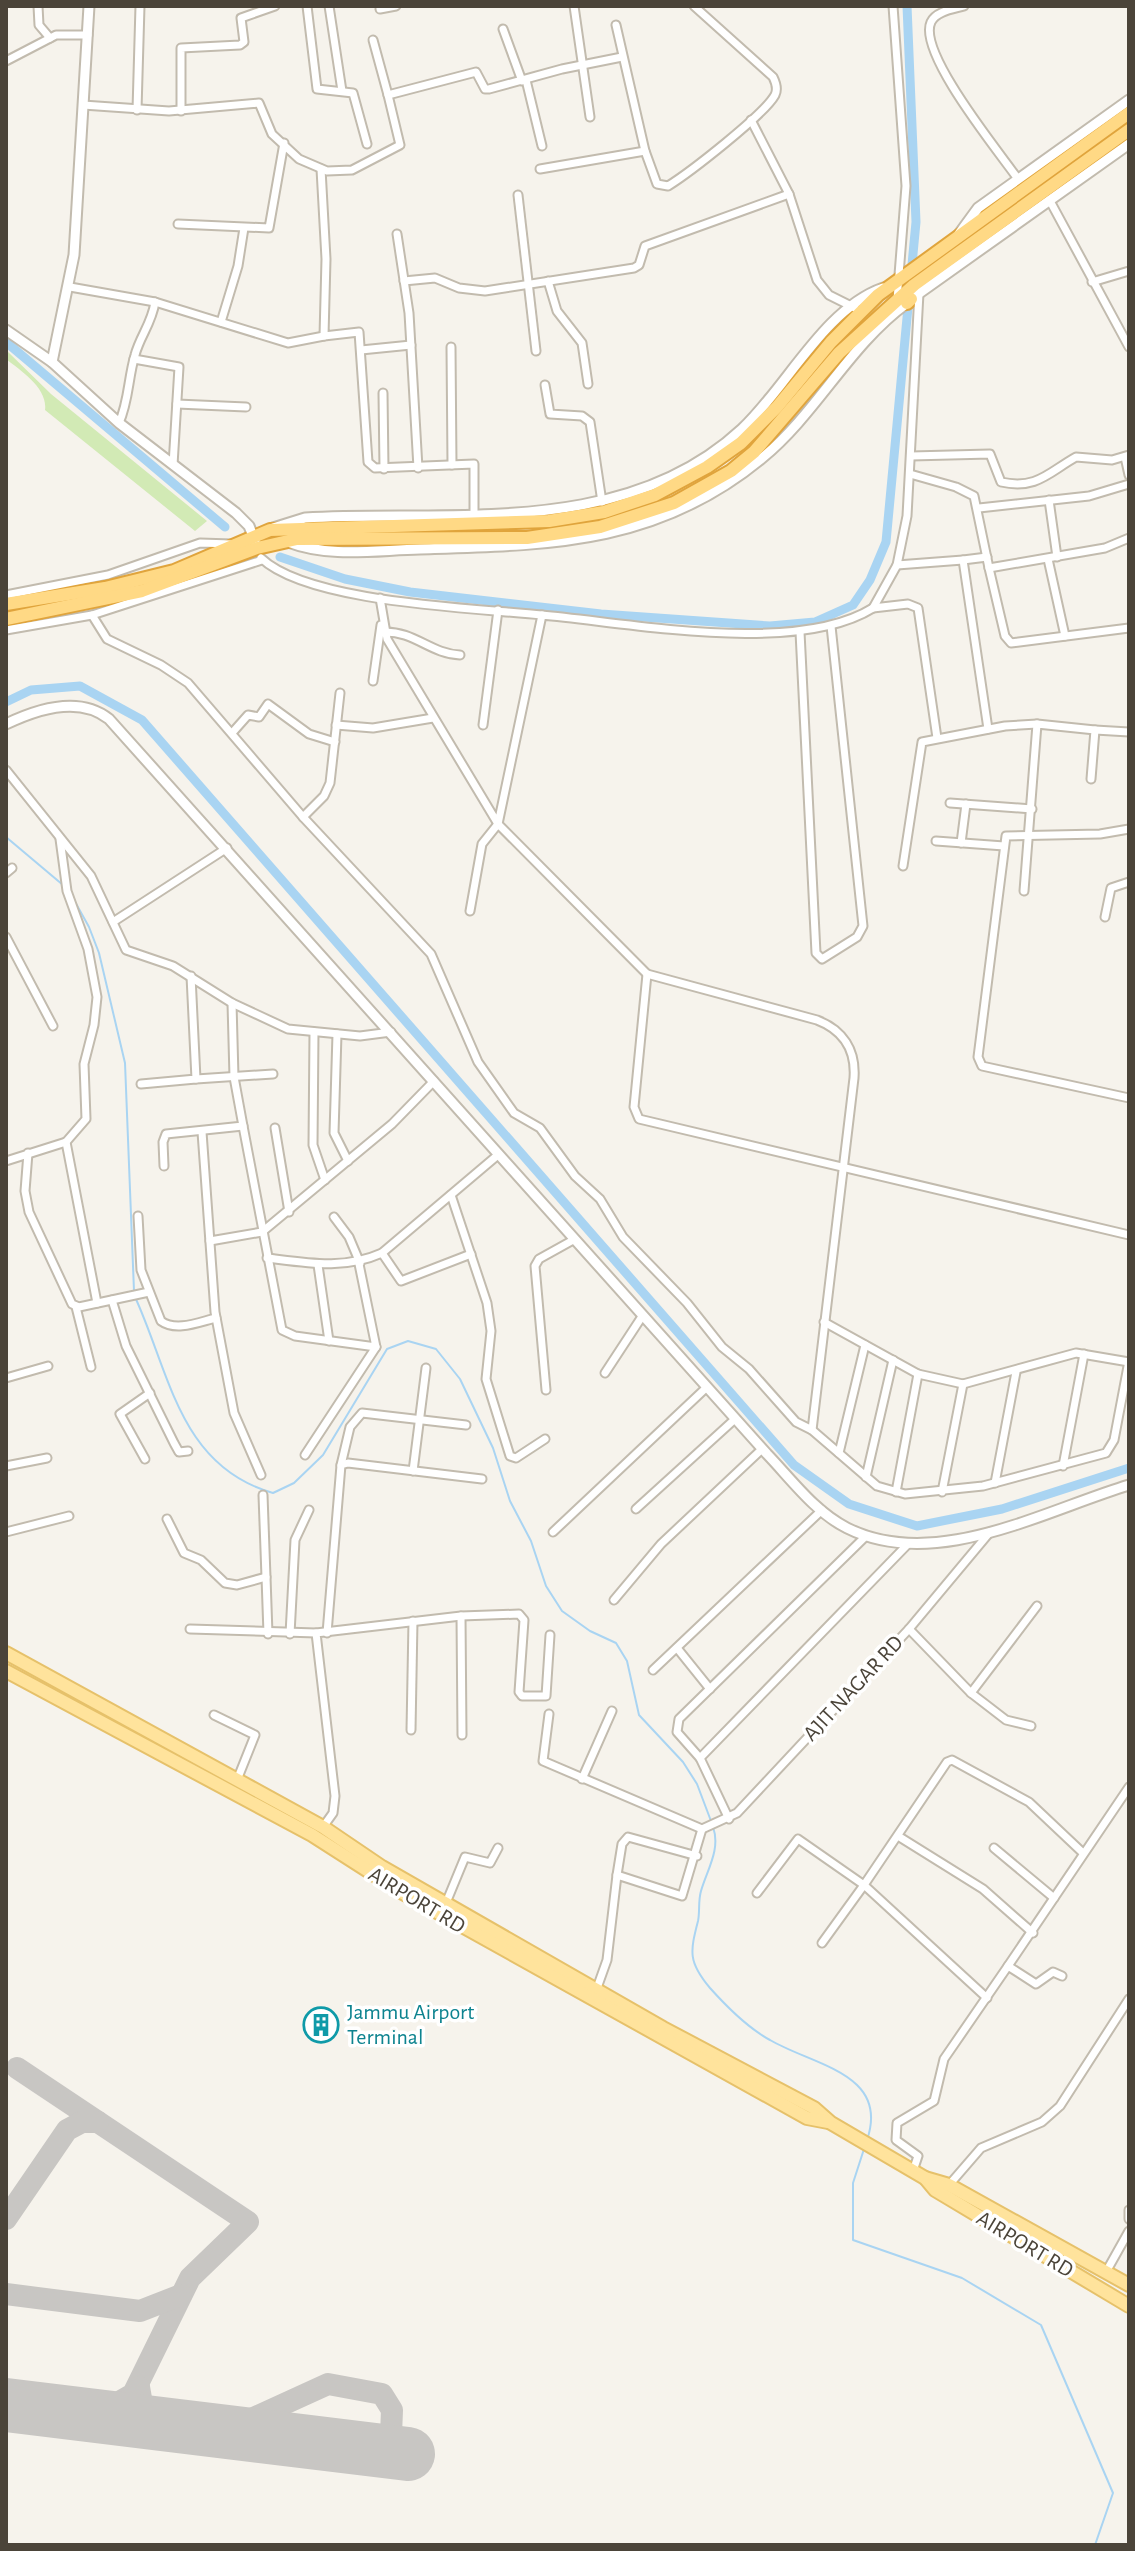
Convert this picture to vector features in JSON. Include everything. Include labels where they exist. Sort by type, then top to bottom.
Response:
[{"type":"highway","points":[[6,604],[105,588],[174,571],[254,534],[270,530],[459,519],[549,521],[626,501],[679,483],[725,455],[758,427],[798,372],[856,308],[905,292],[916,266],[1129,113]]},
{"type":"highway","points":[[6,619],[142,591],[260,554],[287,541],[527,538],[576,533],[632,519],[674,503],[731,471],[772,434],[818,388],[855,337],[905,292],[1129,130]]},
{"type":"main road","points":[[6,1653],[236,1782],[323,1827],[446,1903],[663,2028],[814,2108],[835,2125],[925,2178],[949,2185],[1129,2285]]},
{"type":"main road","name":"AIRPORT RD","points":[[6,1671],[312,1835],[401,1892],[807,2118],[835,2125]]},
{"type":"main road","name":"AIRPORT RD","points":[[925,2178],[942,2194],[1129,2306]]},
{"type":"street","points":[[38,6],[39,25],[50,38]]},
{"type":"street","points":[[52,362],[70,287],[89,6]]},
{"type":"street","points":[[137,110],[140,6]]},
{"type":"street","points":[[181,111],[181,48],[240,45],[244,42],[241,18],[275,6]]},
{"type":"street","points":[[307,6],[316,85],[319,91],[353,93],[367,144]]},
{"type":"street","points":[[329,6],[342,91]]},
{"type":"street","points":[[380,9],[396,6]]},
{"type":"street","points":[[574,6],[590,117]]},
{"type":"street","points":[[616,25],[645,151],[657,184],[668,186],[751,120],[775,94],[776,82],[694,6]]},
{"type":"street","points":[[873,608],[897,565],[907,516],[911,456],[905,292],[906,186],[893,6]]},
{"type":"street","points":[[964,6],[937,15],[931,21],[931,42],[956,89],[1018,179]]},
{"type":"street","points":[[503,29],[524,80],[542,146]]},
{"type":"street","points":[[6,61],[50,38],[88,35]]},
{"type":"street","points":[[83,105],[181,111],[259,103],[270,131],[299,159],[333,173],[352,170],[400,145],[373,40]]},
{"type":"street","points":[[388,95],[476,72],[487,90],[622,57]]},
{"type":"street","points":[[959,234],[978,208],[1129,100]]},
{"type":"street","points":[[751,120],[789,194],[817,280],[829,295],[856,308]]},
{"type":"street","points":[[178,224],[266,229],[271,226],[284,143]]},
{"type":"street","points":[[905,292],[1050,201],[1129,144]]},
{"type":"street","points":[[540,169],[645,151]]},
{"type":"street","points":[[321,169],[326,259],[324,336]]},
{"type":"street","points":[[404,281],[435,278],[475,291],[527,286],[634,268],[648,244],[789,194]]},
{"type":"street","points":[[518,195],[536,351]]},
{"type":"street","points":[[1050,201],[1092,282],[1128,342]]},
{"type":"street","points":[[221,322],[237,273],[244,228]]},
{"type":"street","points":[[397,234],[411,345],[418,468]]},
{"type":"street","points":[[1092,282],[1129,271]]},
{"type":"street","points":[[548,281],[560,316],[582,343],[588,384]]},
{"type":"street","points":[[70,287],[155,302],[288,343],[357,330],[368,462],[375,468],[384,469],[476,466],[474,514]]},
{"type":"street","points":[[119,423],[129,398],[134,359],[151,322],[155,302]]},
{"type":"street","points":[[6,330],[52,362],[119,423],[236,513],[254,534],[260,554],[307,581],[380,598],[700,630],[800,632],[831,626],[873,608],[908,604],[918,608],[937,738]]},
{"type":"street","points":[[361,350],[411,345]]},
{"type":"street","points":[[451,347],[452,465]]},
{"type":"street","points":[[134,359],[177,364],[173,465]]},
{"type":"street","points":[[459,519],[474,514],[603,507],[590,422],[582,416],[550,414],[545,385]]},
{"type":"street","points":[[383,393],[384,469]]},
{"type":"street","points":[[177,404],[246,407]]},
{"type":"street","points":[[911,456],[990,454],[1001,482],[1008,484],[1044,480],[1076,457],[1112,460],[1127,456],[1129,475]]},
{"type":"street","points":[[910,474],[967,491],[979,508],[989,568],[1007,640],[1017,643],[1129,628]]},
{"type":"street","points":[[979,508],[1089,496],[1129,484]]},
{"type":"street","points":[[1049,500],[1052,558],[1065,636]]},
{"type":"street","points":[[989,568],[1105,548],[1129,538]]},
{"type":"street","points":[[6,595],[108,575],[200,543],[232,544]]},
{"type":"street","points":[[6,630],[92,615],[260,554]]},
{"type":"street","points":[[897,565],[987,557]]},
{"type":"street","points":[[963,560],[988,729]]},
{"type":"street","points":[[380,598],[384,632],[498,824],[647,974],[817,1020],[842,1035],[852,1052],[855,1069],[845,1169],[812,1430]]},
{"type":"street","points":[[483,725],[498,610]]},
{"type":"street","points":[[92,615],[107,639],[161,665],[188,683],[303,817],[435,958],[478,1062],[514,1113],[540,1128],[575,1176],[600,1199],[623,1237],[687,1303],[722,1347],[749,1369],[796,1422],[812,1430],[866,1477],[896,1492],[942,1492],[995,1483],[1101,1456],[1110,1449],[1129,1362],[1070,1354],[1016,1372],[963,1384],[918,1374],[824,1322]]},
{"type":"street","points":[[470,911],[482,844],[498,824],[542,615]]},
{"type":"street","points":[[373,681],[382,619]]},
{"type":"street","points":[[800,632],[816,953],[822,959],[857,937],[863,926],[831,626]]},
{"type":"street","points":[[384,632],[405,634],[441,654],[460,655]]},
{"type":"street","points":[[303,817],[327,790],[340,693]]},
{"type":"street","points":[[232,733],[248,715],[259,717],[268,704],[309,734],[335,742]]},
{"type":"street","points":[[6,724],[65,706],[100,712],[227,848],[762,1449],[822,1510],[845,1527],[866,1536],[908,1544],[957,1541],[1129,1485]]},
{"type":"street","points":[[336,725],[373,728],[433,718]]},
{"type":"street","points":[[1024,891],[1037,724]]},
{"type":"street","points":[[903,866],[920,745],[926,740],[1037,724],[1129,732]]},
{"type":"street","points":[[1091,779],[1095,730]]},
{"type":"street","points":[[6,770],[91,876],[126,950],[191,976],[232,1003],[288,1029],[337,1034],[391,1032]]},
{"type":"street","points":[[950,803],[1032,809]]},
{"type":"street","points":[[961,843],[966,804]]},
{"type":"street","points":[[1129,829],[1006,836],[979,1064],[1129,1098]]},
{"type":"street","points":[[6,1161],[66,1142],[86,1119],[84,1064],[97,997],[88,949],[67,891],[60,835]]},
{"type":"street","points":[[936,841],[1004,846]]},
{"type":"street","points":[[113,922],[227,848]]},
{"type":"street","points":[[1105,917],[1111,888],[1129,882]]},
{"type":"street","points":[[6,937],[53,1026]]},
{"type":"street","points":[[647,974],[634,1107],[639,1119],[1129,1235]]},
{"type":"street","points":[[191,976],[196,1079]]},
{"type":"street","points":[[232,1003],[234,1077],[282,1330],[295,1336],[376,1347]]},
{"type":"street","points":[[314,1032],[313,1145],[325,1180]]},
{"type":"street","points":[[337,1034],[334,1133],[348,1161]]},
{"type":"street","points":[[141,1084],[273,1074]]},
{"type":"street","points":[[210,1241],[262,1232],[348,1161],[434,1081]]},
{"type":"street","points":[[164,1166],[163,1142],[166,1134],[243,1126]]},
{"type":"street","points":[[275,1128],[289,1212]]},
{"type":"street","points":[[202,1132],[216,1318],[234,1413],[261,1475]]},
{"type":"street","points":[[66,1142],[97,1303]]},
{"type":"street","points":[[28,1153],[26,1202],[33,1225],[76,1307],[91,1367]]},
{"type":"street","points":[[267,1258],[318,1265],[360,1263],[382,1253],[499,1154]]},
{"type":"street","points":[[451,1195],[490,1316],[486,1379],[510,1456],[516,1458],[545,1439]]},
{"type":"street","points":[[138,1216],[140,1262],[147,1292],[158,1318],[168,1326],[216,1318]]},
{"type":"street","points":[[305,1455],[376,1347],[360,1263],[349,1237],[334,1217]]},
{"type":"street","points":[[546,1390],[535,1266],[539,1259],[575,1239]]},
{"type":"street","points":[[382,1253],[401,1281],[471,1254]]},
{"type":"street","points":[[318,1265],[329,1341]]},
{"type":"street","points":[[76,1307],[147,1292]]},
{"type":"street","points":[[112,1300],[123,1338],[178,1451],[188,1451]]},
{"type":"street","points":[[605,1373],[643,1315]]},
{"type":"street","points":[[839,1453],[865,1345]]},
{"type":"street","points":[[1063,1466],[1084,1354]]},
{"type":"street","points":[[866,1477],[893,1360]]},
{"type":"street","points":[[6,1378],[48,1366]]},
{"type":"street","points":[[413,1471],[426,1368]]},
{"type":"street","points":[[995,1483],[1016,1372]]},
{"type":"street","points":[[896,1492],[918,1374]]},
{"type":"street","points":[[942,1492],[963,1384]]},
{"type":"street","points":[[553,1532],[707,1387]]},
{"type":"street","points":[[145,1459],[120,1414],[150,1393]]},
{"type":"street","points":[[327,1633],[341,1465],[350,1427],[362,1413],[466,1425]]},
{"type":"street","points":[[636,1509],[735,1419]]},
{"type":"street","points":[[614,1600],[661,1544],[762,1449]]},
{"type":"street","points":[[6,1466],[47,1458]]},
{"type":"street","points":[[341,1465],[348,1463],[482,1479]]},
{"type":"street","points":[[263,1495],[268,1634]]},
{"type":"street","points":[[290,1634],[295,1540],[309,1510]]},
{"type":"street","points":[[653,1670],[822,1510]]},
{"type":"street","points":[[6,1532],[69,1516]]},
{"type":"street","points":[[167,1519],[184,1553],[201,1560],[225,1583],[237,1585],[266,1577]]},
{"type":"street","name":"AJIT NAGAR RD","points":[[704,1829],[727,1820],[909,1629],[977,1552],[991,1530]]},
{"type":"street","points":[[727,1820],[700,1758],[675,1727],[866,1536]]},
{"type":"street","points":[[700,1758],[908,1544]]},
{"type":"street","points":[[971,1693],[1037,1606]]},
{"type":"street","points":[[190,1629],[268,1634],[327,1633],[461,1616],[521,1615],[519,1692],[524,1696],[546,1696],[550,1635]]},
{"type":"street","points":[[461,1616],[462,1735]]},
{"type":"street","points":[[411,1730],[413,1621]]},
{"type":"street","points":[[909,1629],[971,1693],[1006,1720],[1031,1726]]},
{"type":"street","points":[[316,1633],[335,1796],[333,1813],[323,1827]]},
{"type":"street","points":[[677,1648],[710,1689]]},
{"type":"street","points":[[582,1779],[612,1711]]},
{"type":"street","points":[[549,1714],[541,1760],[704,1829],[682,1896],[617,1875]]},
{"type":"street","points":[[214,1715],[255,1735],[236,1782]]},
{"type":"street","points":[[822,1943],[947,1762],[955,1760],[1029,1802],[1083,1853]]},
{"type":"street","points":[[913,2171],[918,2156],[896,2140],[897,2123],[934,2101],[944,2059],[1033,1933],[1129,1787]]},
{"type":"street","points":[[898,1836],[983,1889],[1033,1933]]},
{"type":"street","points":[[597,1988],[607,1960],[622,1844],[628,1837],[697,1856]]},
{"type":"street","points":[[757,1893],[798,1839],[864,1885],[987,1998]]},
{"type":"street","points":[[446,1903],[465,1857],[490,1863],[498,1848]]},
{"type":"street","points":[[994,1848],[1054,1898]]},
{"type":"street","points":[[1008,1966],[1036,1984],[1053,1972],[1062,1976]]},
{"type":"street","points":[[949,2185],[981,2148],[1042,2122],[1060,2106],[1129,1999]]},
{"type":"street","points":[[1129,2210],[1129,2219]]},
{"type":"street","points":[[1106,2272],[1129,2231]]},
{"type":"green space","points":[[6,350],[51,394],[207,521],[195,531],[45,410],[38,387],[6,359]]},
{"type":"waterway","points":[[280,557],[345,579],[410,592],[601,614],[770,626],[815,622],[853,605],[870,580],[886,542],[916,222],[907,6]]},
{"type":"waterway","points":[[6,342],[225,527]]},
{"type":"waterway","points":[[6,702],[31,690],[80,686],[142,720],[794,1465],[849,1504],[917,1526],[1002,1509],[1129,1468]]},
{"type":"waterway","points":[[6,837],[63,885]]},
{"type":"waterway","points":[[74,900],[99,953],[125,1063],[134,1291]]},
{"type":"waterway","points":[[135,1297],[169,1385],[197,1439],[217,1462],[242,1480],[273,1493],[294,1483],[323,1455],[387,1349],[408,1341],[436,1349],[460,1379],[493,1448],[510,1501],[531,1541],[546,1586],[562,1611],[590,1631],[616,1643],[627,1661],[639,1715],[683,1762],[697,1784],[711,1821]]},
{"type":"waterway","points":[[713,1827],[714,1851],[700,1895],[692,1949],[694,1964],[710,1988],[754,2029],[787,2049],[843,2074],[857,2086],[867,2100],[871,2117],[867,2140]]},
{"type":"waterway","points":[[864,2149],[853,2183],[853,2240],[962,2278],[1041,2325],[1113,2493],[1095,2545]]},
{"type":"taxiway","points":[[17,2068],[248,2222],[190,2278],[133,2394],[95,2416]]},
{"type":"taxiway","points":[[6,2219],[67,2130],[82,2122],[98,2122]]},
{"type":"taxiway","points":[[6,2294],[140,2311],[181,2295]]},
{"type":"taxiway","points":[[225,2431],[328,2384],[382,2394],[392,2410],[391,2435],[372,2454],[351,2455],[299,2441]]},
{"type":"taxiway","points":[[139,2387],[143,2410],[152,2423]]},
{"type":"runway","points":[[6,2405],[408,2454]]},
{"type":"place","name":"Jammu Airport Terminal","points":[[321,2025]]}]
